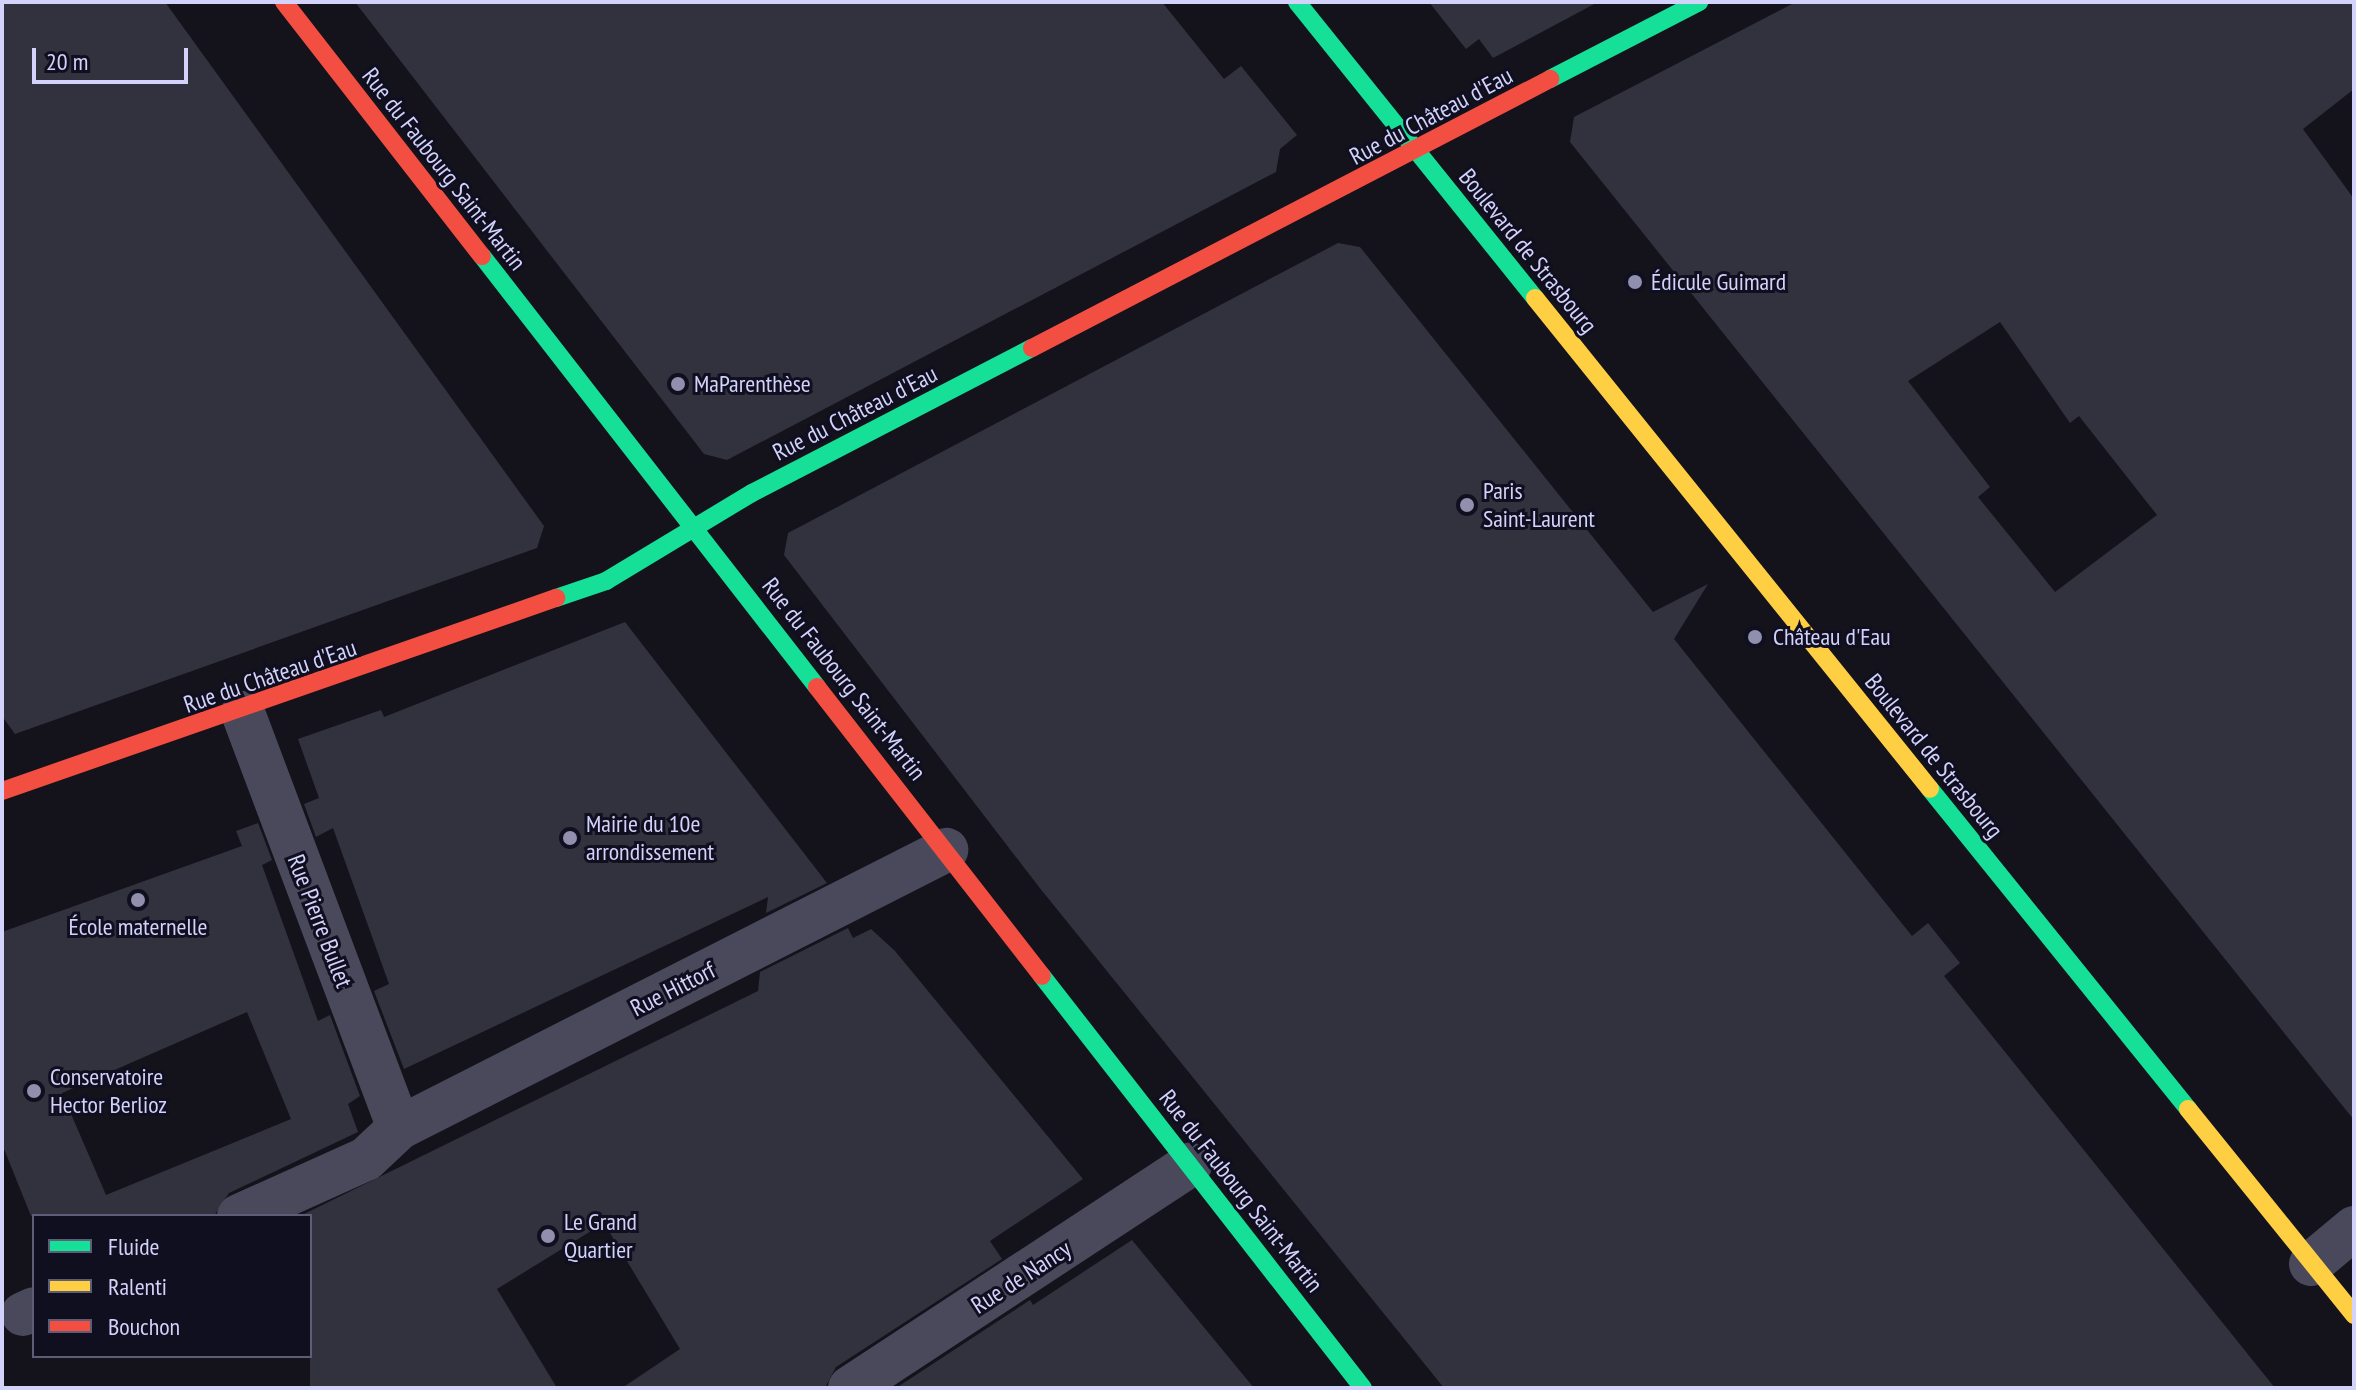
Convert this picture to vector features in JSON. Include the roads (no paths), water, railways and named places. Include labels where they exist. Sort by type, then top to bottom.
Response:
[{"type":"main road","name":"Rue du Faubourg Saint-Martin","points":[[284,2],[699,528],[1363,1388]]},
{"type":"main road","name":"Boulevard de Strasbourg","points":[[1297,2],[2354,1315]]},
{"type":"main road","name":"Rue du Château d'Eau","points":[[2,791],[243,713],[606,581],[699,528],[752,493],[1699,2]]},
{"type":"street","name":"Rue Pierre Bullet","points":[[243,713],[399,1128]]},
{"type":"street","name":"Rue Hittorf","points":[[243,1214],[366,1159],[399,1128],[946,850]]},
{"type":"street","name":"Rue de Nancy","points":[[850,1388],[1190,1165]]},
{"type":"street","points":[[2311,1264],[2354,1228]]},
{"type":"place","name":"Édicule Guimard","points":[[1635,282]]},
{"type":"place","name":"MaParenthèse","points":[[678,384]]},
{"type":"place","name":"Paris Saint-Laurent","points":[[1467,505]]},
{"type":"place","name":"Château d'Eau","points":[[1755,637]]},
{"type":"place","name":"Mairie du 10e arrondissement","points":[[570,838]]},
{"type":"place","name":"École maternelle","points":[[138,900]]},
{"type":"place","name":"Conservatoire Hector Berlioz","points":[[34,1091]]},
{"type":"place","name":"Le Grand Quartier","points":[[548,1236]]}]
